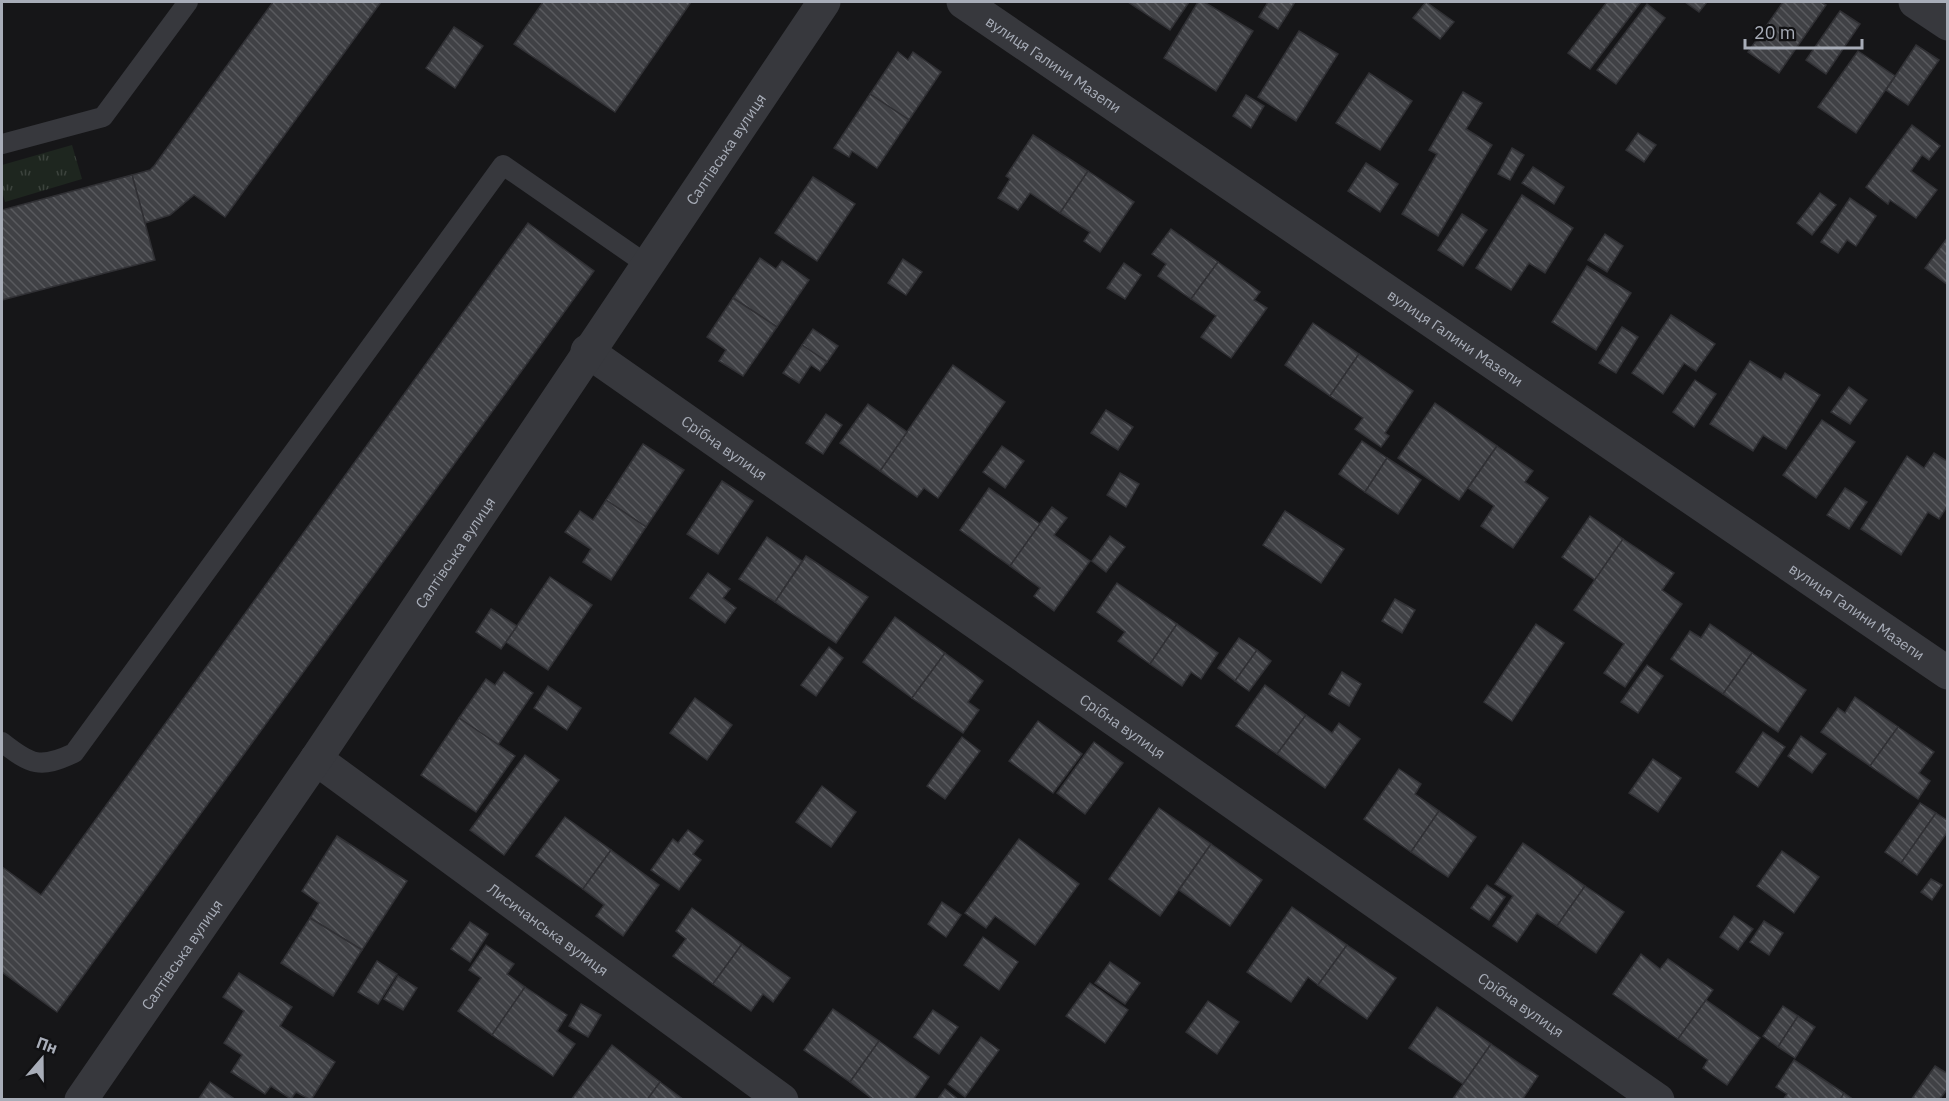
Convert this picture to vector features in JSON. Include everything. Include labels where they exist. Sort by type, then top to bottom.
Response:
[{"type":"street","name":"Салтівська вулиця","points":[[81,1100],[316,759],[587,351],[824,2]]},
{"type":"street","name":"вулиця Галини Мазепи","points":[[963,2],[1947,673]]},
{"type":"street","points":[[1915,2],[1947,24]]},
{"type":"street","name":"Срібна вулиця","points":[[587,351],[1658,1100]]},
{"type":"street","name":"Лисичанська вулиця","points":[[316,759],[782,1100]]},
{"type":"lane","points":[[2,144],[103,117],[188,2]]},
{"type":"lane","points":[[2,742],[21,757],[49,764],[74,753],[503,165],[646,264]]},
{"type":"green space","points":[[72,145],[82,179],[5,202],[2,191],[2,165]]},
{"type":"building","points":[[273,2],[381,2],[225,217],[194,195],[170,215],[145,223],[132,175],[150,170],[154,166]]},
{"type":"building","points":[[543,2],[691,2],[615,112],[514,44]]},
{"type":"building","points":[[1128,2],[1189,2],[1170,30]]},
{"type":"building","points":[[1198,2],[1204,2],[1253,31],[1216,91],[1164,58]]},
{"type":"building","points":[[1268,2],[1295,2],[1278,29],[1259,17]]},
{"type":"building","points":[[1426,2],[1454,22],[1440,39],[1413,18]]},
{"type":"building","points":[[1607,2],[1641,2],[1590,69],[1568,53]]},
{"type":"building","points":[[1685,2],[1707,2],[1699,12]]},
{"type":"building","points":[[1783,2],[1821,2],[1826,5],[1779,73],[1748,52]]},
{"type":"building","points":[[1647,4],[1665,18],[1616,84],[1597,70]]},
{"type":"building","points":[[1840,11],[1860,24],[1826,74],[1806,60]]},
{"type":"building","points":[[454,27],[483,46],[455,88],[426,68]]},
{"type":"building","points":[[1299,31],[1338,54],[1296,121],[1258,97]]},
{"type":"building","points":[[1916,45],[1939,60],[1908,105],[1886,90]]},
{"type":"building","points":[[1858,51],[1895,76],[1856,133],[1818,107]]},
{"type":"building","points":[[898,52],[908,60],[913,52],[941,72],[909,120],[870,94]]},
{"type":"building","points":[[1369,73],[1412,101],[1380,150],[1336,123]]},
{"type":"building","points":[[1463,92],[1482,103],[1466,129],[1492,145],[1438,236],[1402,214],[1437,154],[1429,150]]},
{"type":"building","points":[[870,94],[909,120],[877,168],[852,151],[849,157],[834,148]]},
{"type":"building","points":[[1246,95],[1264,106],[1251,128],[1233,116]]},
{"type":"building","points":[[1912,125],[1940,146],[1929,160],[1922,155],[1911,171],[1937,190],[1916,218],[1890,200],[1888,204],[1866,187]]},
{"type":"building","points":[[1638,133],[1656,145],[1644,162],[1626,150]]},
{"type":"building","points":[[1033,135],[1088,171],[1060,213],[1030,193],[1018,210],[998,198],[1010,179],[1006,176]]},
{"type":"building","points":[[1512,148],[1524,155],[1510,180],[1498,174]]},
{"type":"building","points":[[1366,163],[1398,184],[1380,212],[1348,191]]},
{"type":"building","points":[[1533,167],[1564,187],[1554,204],[1522,183]]},
{"type":"building","points":[[1088,171],[1134,202],[1100,252],[1084,241],[1090,232],[1060,213]]},
{"type":"building","points":[[132,175],[155,260],[2,300],[2,210]]},
{"type":"building","points":[[813,177],[855,204],[817,261],[775,233]]},
{"type":"building","points":[[1820,193],[1836,205],[1812,235],[1797,223]]},
{"type":"building","points":[[1522,195],[1573,228],[1545,273],[1529,263],[1511,290],[1476,268]]},
{"type":"building","points":[[1850,198],[1876,216],[1856,246],[1847,240],[1838,253],[1821,242]]},
{"type":"building","points":[[1462,214],[1487,230],[1463,266],[1438,250]]},
{"type":"building","points":[[528,223],[594,271],[57,1012],[2,972],[2,867],[41,895]]},
{"type":"building","points":[[1171,229],[1218,262],[1191,299],[1158,276],[1166,264],[1152,254]]},
{"type":"building","points":[[1605,234],[1623,246],[1607,272],[1588,260]]},
{"type":"building","points":[[1948,237],[1948,285],[1925,268]]},
{"type":"building","points":[[760,258],[776,269],[782,261],[809,280],[777,327],[733,298]]},
{"type":"building","points":[[903,259],[922,272],[906,295],[888,283]]},
{"type":"building","points":[[1218,262],[1260,292],[1254,300],[1267,308],[1231,358],[1201,337],[1216,316],[1191,299]]},
{"type":"building","points":[[1124,263],[1141,275],[1125,299],[1107,288]]},
{"type":"building","points":[[1587,266],[1631,293],[1596,350],[1552,322]]},
{"type":"building","points":[[733,298],[777,327],[743,376],[719,361],[726,350],[707,337]]},
{"type":"building","points":[[1671,315],[1715,344],[1696,371],[1684,363],[1663,394],[1632,373]]},
{"type":"building","points":[[1313,323],[1359,354],[1330,396],[1285,365]]},
{"type":"building","points":[[1622,327],[1638,337],[1616,373],[1599,363]]},
{"type":"building","points":[[813,329],[838,346],[827,362],[802,345]]},
{"type":"building","points":[[802,345],[827,362],[820,371],[811,365],[799,383],[783,373]]},
{"type":"building","points":[[1359,354],[1413,391],[1385,433],[1389,436],[1381,447],[1355,429],[1363,418],[1330,396]]},
{"type":"building","points":[[1750,361],[1781,380],[1785,373],[1820,395],[1786,449],[1763,435],[1753,451],[1710,424]]},
{"type":"building","points":[[953,365],[1005,402],[938,498],[924,488],[917,497],[880,471]]},
{"type":"building","points":[[1695,380],[1716,394],[1694,427],[1673,412]]},
{"type":"building","points":[[1849,387],[1867,400],[1850,424],[1831,412]]},
{"type":"building","points":[[1435,403],[1497,446],[1459,500],[1398,458]]},
{"type":"building","points":[[868,404],[907,432],[880,471],[840,443]]},
{"type":"building","points":[[1106,410],[1133,427],[1118,450],[1091,433]]},
{"type":"building","points":[[826,414],[842,425],[823,454],[806,443]]},
{"type":"building","points":[[1822,420],[1855,442],[1816,498],[1783,475]]},
{"type":"building","points":[[1362,441],[1387,458],[1365,492],[1339,474]]},
{"type":"building","points":[[643,444],[684,470],[646,527],[606,500]]},
{"type":"building","points":[[1002,446],[1024,461],[1005,488],[983,472]]},
{"type":"building","points":[[1497,446],[1533,471],[1525,482],[1548,498],[1513,548],[1481,526],[1494,506],[1468,488]]},
{"type":"building","points":[[1934,453],[1948,462],[1948,505],[1939,519],[1928,512],[1901,555],[1861,529],[1907,456],[1924,468]]},
{"type":"building","points":[[1387,458],[1421,480],[1398,514],[1365,492]]},
{"type":"building","points":[[1120,473],[1139,484],[1126,507],[1107,495]]},
{"type":"building","points":[[722,481],[753,501],[718,554],[687,534]]},
{"type":"building","points":[[989,488],[1040,524],[1010,566],[960,530]]},
{"type":"building","points":[[1845,488],[1867,502],[1849,529],[1827,515]]},
{"type":"building","points":[[606,500],[646,527],[611,580],[583,562],[591,549],[565,532],[580,511],[593,520]]},
{"type":"building","points":[[1052,507],[1067,518],[1054,535],[1090,561],[1054,611],[1034,596],[1040,588],[1010,566]]},
{"type":"building","points":[[1285,511],[1344,549],[1321,583],[1263,545]]},
{"type":"building","points":[[1590,516],[1623,539],[1595,580],[1562,557]]},
{"type":"building","points":[[1110,536],[1125,547],[1106,572],[1092,561]]},
{"type":"building","points":[[767,537],[802,561],[775,602],[739,579]]},
{"type":"building","points":[[1623,539],[1674,573],[1662,590],[1682,604],[1625,687],[1604,673],[1624,644],[1574,610]]},
{"type":"building","points":[[806,556],[868,597],[836,643],[775,602]]},
{"type":"building","points":[[708,573],[730,589],[723,598],[736,608],[725,623],[690,598]]},
{"type":"building","points":[[550,577],[592,605],[548,670],[506,642]]},
{"type":"building","points":[[1117,583],[1177,624],[1150,664],[1118,641],[1125,632],[1097,612]]},
{"type":"building","points":[[1395,599],[1415,610],[1402,633],[1382,621]]},
{"type":"building","points":[[491,609],[517,626],[501,649],[476,632]]},
{"type":"building","points":[[895,617],[945,653],[912,698],[863,662]]},
{"type":"building","points":[[1177,624],[1218,653],[1201,679],[1191,672],[1182,686],[1150,664]]},
{"type":"building","points":[[1536,624],[1564,643],[1512,721],[1484,702]]},
{"type":"building","points":[[1710,624],[1752,653],[1723,694],[1671,659],[1690,631],[1701,638]]},
{"type":"building","points":[[1239,638],[1257,650],[1235,681],[1218,668]]},
{"type":"building","points":[[829,647],[843,658],[816,696],[801,685]]},
{"type":"building","points":[[1257,650],[1271,661],[1249,691],[1235,681]]},
{"type":"building","points":[[945,653],[983,681],[968,702],[979,710],[963,733],[912,698]]},
{"type":"building","points":[[1752,653],[1806,690],[1778,732],[1723,694]]},
{"type":"building","points":[[1647,665],[1663,676],[1638,713],[1621,702]]},
{"type":"building","points":[[504,672],[533,693],[498,745],[459,718],[486,679],[495,685]]},
{"type":"building","points":[[1342,672],[1361,684],[1349,706],[1329,694]]},
{"type":"building","points":[[1265,685],[1306,715],[1277,754],[1236,726]]},
{"type":"building","points":[[548,686],[581,708],[567,730],[534,708]]},
{"type":"building","points":[[1855,697],[1898,727],[1870,766],[1821,732],[1838,708],[1845,713]]},
{"type":"building","points":[[695,698],[732,725],[707,760],[670,733]]},
{"type":"building","points":[[1306,715],[1332,733],[1339,723],[1360,739],[1325,788],[1277,754]]},
{"type":"building","points":[[459,718],[515,756],[476,812],[421,775]]},
{"type":"building","points":[[1038,721],[1082,754],[1053,793],[1009,761]]},
{"type":"building","points":[[1898,727],[1934,752],[1919,773],[1930,781],[1918,799],[1870,766]]},
{"type":"building","points":[[1763,732],[1785,747],[1758,787],[1736,772]]},
{"type":"building","points":[[1801,736],[1826,754],[1812,773],[1788,756]]},
{"type":"building","points":[[962,737],[980,751],[945,799],[927,786]]},
{"type":"building","points":[[1094,742],[1123,763],[1085,814],[1057,793]]},
{"type":"building","points":[[525,755],[559,780],[504,855],[470,830]]},
{"type":"building","points":[[1653,759],[1681,778],[1658,812],[1629,793]]},
{"type":"building","points":[[1399,769],[1421,784],[1415,794],[1439,811],[1411,852],[1364,819]]},
{"type":"building","points":[[822,786],[856,812],[831,847],[796,822]]},
{"type":"building","points":[[1920,803],[1936,813],[1901,863],[1885,852]]},
{"type":"building","points":[[1159,808],[1211,844],[1160,916],[1109,879]]},
{"type":"building","points":[[1439,811],[1476,837],[1448,877],[1411,852]]},
{"type":"building","points":[[1936,813],[1948,821],[1948,831],[1917,875],[1901,863]]},
{"type":"building","points":[[565,817],[611,850],[583,889],[536,856]]},
{"type":"building","points":[[688,830],[703,841],[693,854],[701,860],[679,890],[651,870],[673,839],[678,843]]},
{"type":"building","points":[[337,836],[407,881],[362,950],[310,918],[319,903],[302,891]]},
{"type":"building","points":[[1019,839],[1079,884],[1035,945],[995,916],[986,928],[965,913]]},
{"type":"building","points":[[1523,843],[1585,886],[1557,926],[1537,913],[1517,942],[1493,926],[1513,896],[1495,884]]},
{"type":"building","points":[[1211,844],[1262,880],[1230,926],[1179,890]]},
{"type":"building","points":[[611,850],[659,885],[623,936],[596,916],[604,905],[583,889]]},
{"type":"building","points":[[1782,851],[1819,877],[1794,913],[1757,886]]},
{"type":"building","points":[[1931,879],[1942,885],[1932,900],[1921,892]]},
{"type":"building","points":[[1487,885],[1505,897],[1489,920],[1471,908]]},
{"type":"building","points":[[1585,886],[1624,912],[1596,953],[1557,926]]},
{"type":"building","points":[[942,902],[961,915],[946,937],[928,924]]},
{"type":"building","points":[[1292,907],[1347,945],[1318,985],[1308,977],[1291,1002],[1247,972]]},
{"type":"building","points":[[692,908],[742,944],[713,984],[673,956],[686,939],[676,931]]},
{"type":"building","points":[[1734,916],[1753,929],[1738,950],[1720,937]]},
{"type":"building","points":[[310,918],[362,950],[333,996],[281,963]]},
{"type":"building","points":[[1764,921],[1783,933],[1769,955],[1750,942]]},
{"type":"building","points":[[470,922],[488,934],[470,962],[451,949]]},
{"type":"building","points":[[983,937],[1018,962],[999,990],[964,965]]},
{"type":"building","points":[[742,944],[790,978],[773,1002],[763,994],[751,1011],[713,984]]},
{"type":"building","points":[[486,945],[514,964],[507,974],[525,987],[492,1035],[458,1011],[481,978],[469,970]]},
{"type":"building","points":[[1347,945],[1396,978],[1367,1019],[1318,985]]},
{"type":"building","points":[[1641,954],[1660,969],[1668,959],[1713,990],[1678,1039],[1613,994]]},
{"type":"building","points":[[377,961],[397,974],[378,1004],[358,992]]},
{"type":"building","points":[[1110,962],[1140,983],[1125,1004],[1095,983]]},
{"type":"building","points":[[239,973],[292,1007],[280,1026],[335,1062],[311,1100],[296,1092],[291,1099],[271,1086],[265,1094],[231,1072],[242,1055],[224,1043],[244,1011],[223,997]]},
{"type":"building","points":[[398,976],[417,988],[403,1010],[384,999]]},
{"type":"building","points":[[1090,983],[1128,1010],[1105,1043],[1066,1016]]},
{"type":"building","points":[[525,987],[567,1015],[557,1031],[575,1044],[553,1076],[492,1035]]},
{"type":"building","points":[[1706,1000],[1760,1038],[1727,1085],[1703,1068],[1708,1060],[1678,1039]]},
{"type":"building","points":[[1208,1001],[1239,1022],[1217,1054],[1186,1032]]},
{"type":"building","points":[[581,1004],[601,1015],[588,1037],[569,1026]]},
{"type":"building","points":[[1783,1006],[1798,1016],[1778,1047],[1763,1036]]},
{"type":"building","points":[[1437,1007],[1491,1044],[1463,1084],[1409,1048]]},
{"type":"building","points":[[833,1009],[879,1041],[850,1082],[804,1050]]},
{"type":"building","points":[[933,1010],[958,1027],[939,1054],[914,1037]]},
{"type":"building","points":[[1798,1016],[1815,1027],[1795,1058],[1778,1047]]},
{"type":"building","points":[[981,1037],[999,1050],[965,1097],[948,1084]]},
{"type":"building","points":[[879,1041],[929,1077],[913,1100],[874,1100],[850,1082]]},
{"type":"building","points":[[1491,1044],[1538,1076],[1522,1100],[1452,1100]]},
{"type":"building","points":[[612,1045],[660,1082],[647,1100],[571,1100]]},
{"type":"building","points":[[1794,1060],[1844,1093],[1840,1100],[1783,1100],[1787,1094],[1776,1087]]},
{"type":"building","points":[[1935,1066],[1948,1074],[1948,1088],[1939,1100],[1911,1100]]},
{"type":"building","points":[[210,1082],[236,1100],[198,1100]]},
{"type":"building","points":[[660,1082],[684,1100],[647,1100]]},
{"type":"building","points":[[945,1089],[959,1100],[937,1100]]},
{"type":"building","points":[[1844,1093],[1854,1100],[1840,1100]]}]
